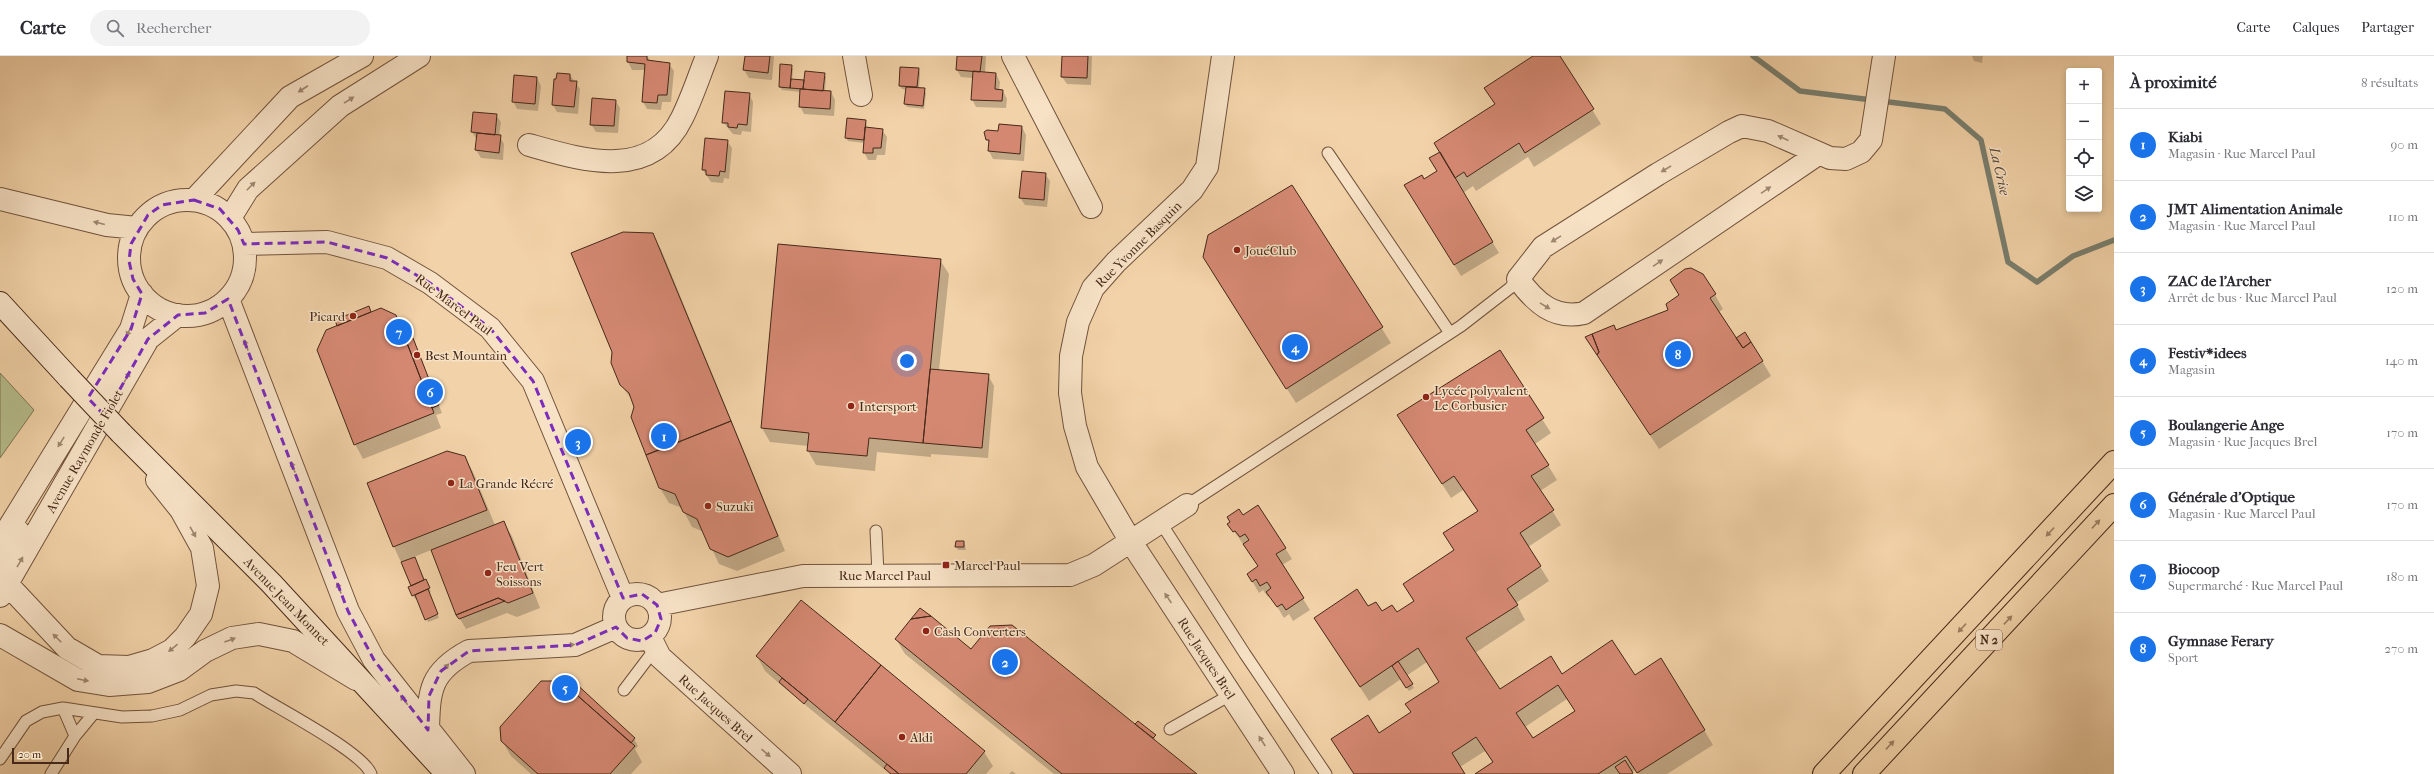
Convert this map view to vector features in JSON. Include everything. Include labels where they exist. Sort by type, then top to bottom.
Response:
[{"type":"highway","name":"N 2","points":[[1824,774],[2114,462]]},
{"type":"highway","name":"N 2","points":[[1864,774],[2114,505]]},
{"type":"street","points":[[194,200],[290,97],[362,56]]},
{"type":"street","points":[[230,218],[248,189],[340,106],[419,56]]},
{"type":"street","points":[[529,145],[578,159],[624,162],[654,150],[667,140],[682,119],[707,56]]},
{"type":"street","points":[[854,56],[860,95]]},
{"type":"street","points":[[1013,56],[1091,207]]},
{"type":"street","name":"Rue Yvonne Basquin","points":[[1131,542],[1087,467],[1075,426],[1070,393],[1071,356],[1078,322],[1093,288],[1116,262],[1192,190],[1207,167],[1223,56]]},
{"type":"street","points":[[1818,154],[1584,313],[1570,316],[1552,310],[1534,299],[1518,279],[1543,247],[1729,132],[1742,126],[1768,131],[1830,158],[1846,159],[1861,152],[1871,140],[1884,56]]},
{"type":"street","points":[[0,199],[107,226],[137,228]]},
{"type":"street","points":[[178,200],[194,200],[220,209],[230,218],[238,230],[244,244],[245,258],[243,273],[238,287],[218,307],[205,313],[191,316],[178,315],[158,308],[142,294],[133,279],[129,262],[131,244],[137,228],[148,215],[162,205],[178,200]]},
{"type":"street","name":"Rue Marcel Paul","points":[[244,244],[327,242],[387,258],[430,283],[490,328],[533,381],[623,598]]},
{"type":"street","name":"Avenue Raymonde Fiolet","points":[[0,542],[130,329],[142,294]]},
{"type":"street","points":[[228,298],[348,612],[374,660],[464,774]]},
{"type":"street","points":[[0,302],[121,433],[181,510],[202,548],[208,586],[201,614],[185,637],[172,650],[153,660],[129,667],[98,666],[67,648],[2,589]]},
{"type":"street","name":"Avenue Raymonde Fiolet","points":[[2,589],[148,339],[178,315]]},
{"type":"street","name":"Avenue Jean Monnet","points":[[121,433],[271,583],[369,686],[447,774]]},
{"type":"street","points":[[0,564],[32,505],[45,467]]},
{"type":"street","name":"Rue Marcel Paul","points":[[657,605],[803,576],[878,574],[1070,575],[1094,565],[1187,505]]},
{"type":"street","name":"Rue Jacques Brel","points":[[1131,542],[1283,774]]},
{"type":"street","points":[[632,594],[642,594],[651,598],[657,605],[661,619],[652,643],[642,640],[630,640],[620,634],[616,627],[614,611],[623,598],[632,594]]},
{"type":"street","points":[[428,730],[429,696],[441,671],[454,659],[469,651],[575,645],[616,627]]},
{"type":"street","points":[[0,635],[78,680],[109,685],[148,682],[179,670],[205,651],[232,638],[259,634],[293,641],[369,686]]},
{"type":"street","name":"Rue Jacques Brel","points":[[652,643],[660,657],[702,697],[790,774]]},
{"type":"lane","points":[[1328,153],[1450,333]]},
{"type":"lane","points":[[1187,505],[1450,333],[1510,288],[1518,279]]},
{"type":"lane","points":[[1161,523],[1245,654],[1326,774]]},
{"type":"lane","points":[[876,531],[878,574]]},
{"type":"lane","points":[[624,690],[652,643]]},
{"type":"lane","points":[[0,759],[26,721],[42,712],[63,708],[122,717],[152,716],[180,710],[211,695],[236,691],[254,693],[351,753],[371,774]]},
{"type":"lane","points":[[1170,729],[1232,694]]},
{"type":"lane","points":[[63,708],[75,736]]},
{"type":"lane","points":[[52,774],[75,736],[94,713]]},
{"type":"highlighted area","points":[[194,200],[220,209],[238,230],[244,244],[327,242],[387,258],[430,283],[490,328],[533,381],[623,598],[642,594],[657,605],[661,619],[655,633],[642,641],[627,638],[616,627],[575,645],[469,651],[441,671],[429,696],[428,730],[374,660],[348,611],[228,299],[205,313],[178,315],[148,339],[105,416],[88,398],[131,329],[142,294],[133,279],[129,261],[131,244],[148,215],[162,205]]},
{"type":"green space","points":[[0,373],[34,410],[0,458]]},
{"type":"building","points":[[627,56],[647,56],[647,60],[670,63],[667,95],[658,95],[657,103],[642,102],[645,64],[627,62]]},
{"type":"building","points":[[745,56],[770,56],[768,73],[743,70]]},
{"type":"building","points":[[957,56],[982,56],[980,72],[956,70]]},
{"type":"building","points":[[1062,56],[1088,56],[1087,78],[1061,77]]},
{"type":"building","points":[[1533,56],[1560,56],[1594,109],[1525,153],[1519,143],[1467,177],[1464,172],[1455,178],[1434,143],[1495,104],[1484,88]]},
{"type":"building","points":[[780,64],[792,65],[790,88],[779,87]]},
{"type":"building","points":[[900,67],[919,68],[917,87],[899,86]]},
{"type":"building","points":[[805,71],[825,73],[823,91],[803,89]]},
{"type":"building","points":[[973,71],[996,73],[995,89],[1003,90],[1002,101],[971,100]]},
{"type":"building","points":[[557,73],[570,74],[570,81],[577,81],[574,107],[552,105],[554,79],[556,79]]},
{"type":"building","points":[[514,75],[537,77],[535,104],[512,102]]},
{"type":"building","points":[[791,79],[804,80],[803,89],[790,88]]},
{"type":"building","points":[[906,87],[925,88],[923,106],[904,104]]},
{"type":"building","points":[[800,89],[831,91],[830,109],[799,107]]},
{"type":"building","points":[[725,91],[750,93],[747,125],[738,124],[737,128],[728,127],[728,123],[722,123]]},
{"type":"building","points":[[592,98],[616,100],[614,126],[590,125]]},
{"type":"building","points":[[473,112],[497,114],[495,135],[471,132]]},
{"type":"building","points":[[847,118],[866,120],[864,140],[845,138]]},
{"type":"building","points":[[999,124],[1022,126],[1020,154],[988,151],[989,140],[986,140],[984,132],[987,130],[998,131]]},
{"type":"building","points":[[865,127],[883,129],[881,148],[873,148],[873,153],[863,153]]},
{"type":"building","points":[[477,133],[501,135],[499,153],[475,150]]},
{"type":"building","points":[[705,138],[728,140],[725,172],[720,171],[719,176],[706,175],[706,170],[702,170]]},
{"type":"building","points":[[1440,152],[1493,242],[1454,265],[1404,185],[1422,175],[1424,179],[1437,171],[1429,158]]},
{"type":"building","points":[[1022,171],[1046,173],[1044,200],[1019,198]]},
{"type":"building","points":[[1292,185],[1383,327],[1286,389],[1203,257],[1208,235]]},
{"type":"building","points":[[623,232],[653,233],[731,421],[646,455],[631,417],[634,407],[629,393],[620,385],[611,363],[612,352],[571,253]]},
{"type":"building","points":[[778,244],[941,259],[923,443],[869,438],[867,456],[807,451],[809,433],[761,428]]},
{"type":"building","points":[[1691,268],[1703,274],[1716,294],[1710,298],[1743,348],[1751,342],[1763,361],[1650,435],[1597,355],[1599,352],[1592,334],[1614,325],[1616,330],[1668,310],[1666,304],[1679,295],[1670,280],[1685,269]]},
{"type":"building","points":[[369,306],[371,312],[337,326],[335,320]]},
{"type":"building","points":[[381,308],[396,315],[434,413],[354,445],[317,350],[326,330]]},
{"type":"building","points":[[1745,332],[1751,342],[1743,348],[1736,338]]},
{"type":"building","points":[[1592,334],[1599,352],[1597,355],[1585,337]]},
{"type":"building","points":[[413,338],[439,405],[432,408],[406,340]]},
{"type":"building","points":[[1500,350],[1544,418],[1526,430],[1549,465],[1531,476],[1554,510],[1520,533],[1541,566],[1507,589],[1518,605],[1466,638],[1500,689],[1551,656],[1562,674],[1612,640],[1635,675],[1661,658],[1705,730],[1637,773],[1626,756],[1598,774],[1475,774],[1493,762],[1476,737],[1452,753],[1465,774],[1354,774],[1331,739],[1368,715],[1379,733],[1411,712],[1405,704],[1439,682],[1418,648],[1360,687],[1314,618],[1357,589],[1368,606],[1376,602],[1382,611],[1392,605],[1397,612],[1414,601],[1403,584],[1454,550],[1443,533],[1478,511],[1454,476],[1442,484],[1397,415]],"holes":[[[1558,685],[1575,711],[1533,738],[1516,713]]]},
{"type":"building","points":[[930,369],[989,374],[982,448],[923,443]]},
{"type":"building","points":[[731,421],[778,536],[728,557],[710,549],[697,519],[683,512],[675,494],[659,488],[646,455]]},
{"type":"building","points":[[447,451],[465,456],[487,510],[393,547],[367,483]]},
{"type":"building","points":[[1258,505],[1286,548],[1276,554],[1304,598],[1286,610],[1282,604],[1277,607],[1266,592],[1271,588],[1267,582],[1260,586],[1256,579],[1252,582],[1247,574],[1258,566],[1243,544],[1249,540],[1245,534],[1240,537],[1235,531],[1233,532],[1227,524],[1230,522],[1227,517],[1239,509],[1243,515]]},
{"type":"building","points":[[504,521],[533,593],[508,603],[498,598],[456,615],[431,550]]},
{"type":"building","points":[[956,541],[964,541],[964,547],[955,547]]},
{"type":"building","points":[[415,557],[424,580],[411,586],[401,562]]},
{"type":"building","points":[[426,579],[430,588],[412,596],[408,587]]},
{"type":"building","points":[[428,589],[438,614],[425,620],[415,595]]},
{"type":"building","points":[[498,598],[505,601],[459,619],[456,615]]},
{"type":"building","points":[[801,600],[881,665],[835,722],[756,656]]},
{"type":"building","points":[[920,608],[931,616],[911,619]]},
{"type":"building","points":[[931,616],[971,649],[990,626],[1012,625],[1197,774],[1062,774],[895,639],[911,619]]},
{"type":"building","points":[[1398,661],[1413,684],[1406,688],[1392,666]]},
{"type":"building","points":[[881,665],[985,751],[966,774],[899,774],[835,722]]},
{"type":"building","points":[[782,678],[808,699],[804,704],[779,682]]},
{"type":"building","points":[[572,680],[635,738],[631,743],[561,681]]},
{"type":"building","points":[[541,681],[561,681],[635,746],[610,774],[538,774],[501,741],[500,727]]},
{"type":"building","points":[[1138,721],[1156,735],[1153,738],[1135,724]]},
{"type":"building","points":[[1625,760],[1633,773],[1620,774],[1615,767]]},
{"type":"building","points":[[887,764],[899,774],[891,774],[884,768]]},
{"type":"waterway","name":"La Crise","points":[[1753,56],[1800,91],[1872,100]]},
{"type":"waterway","name":"La Crise","points":[[1881,101],[1945,109],[1981,140],[2008,262],[2037,282],[2073,256],[2114,240]]},
{"type":"place","name":"JouéClub","points":[[1237,250]]},
{"type":"place","name":"Picard","points":[[353,316]]},
{"type":"place","name":"Biocoop","points":[[399,332]]},
{"type":"place","name":"Festiv*idees","points":[[1295,347]]},
{"type":"place","name":"Gymnase Ferary","points":[[1678,354]]},
{"type":"place","name":"Best Mountain","points":[[417,355]]},
{"type":"place","name":"Générale d'Optique","points":[[430,392]]},
{"type":"place","name":"Lycée polyvalent Le Corbusier","points":[[1426,397]]},
{"type":"place","name":"Intersport","points":[[851,406]]},
{"type":"place","name":"Kiabi","points":[[664,436]]},
{"type":"place","name":"ZAC de l'Archer","points":[[578,442]]},
{"type":"place","name":"La Grande Récré","points":[[451,483]]},
{"type":"place","name":"Suzuki","points":[[708,506]]},
{"type":"place","name":"Marcel Paul","points":[[946,565]]},
{"type":"place","name":"Feu Vert Soissons","points":[[488,573]]},
{"type":"place","name":"Cash Converters","points":[[926,631]]},
{"type":"place","name":"JMT Alimentation Animale","points":[[1005,662]]},
{"type":"place","name":"Boulangerie Ange","points":[[565,688]]},
{"type":"place","name":"Aldi","points":[[902,737]]}]
